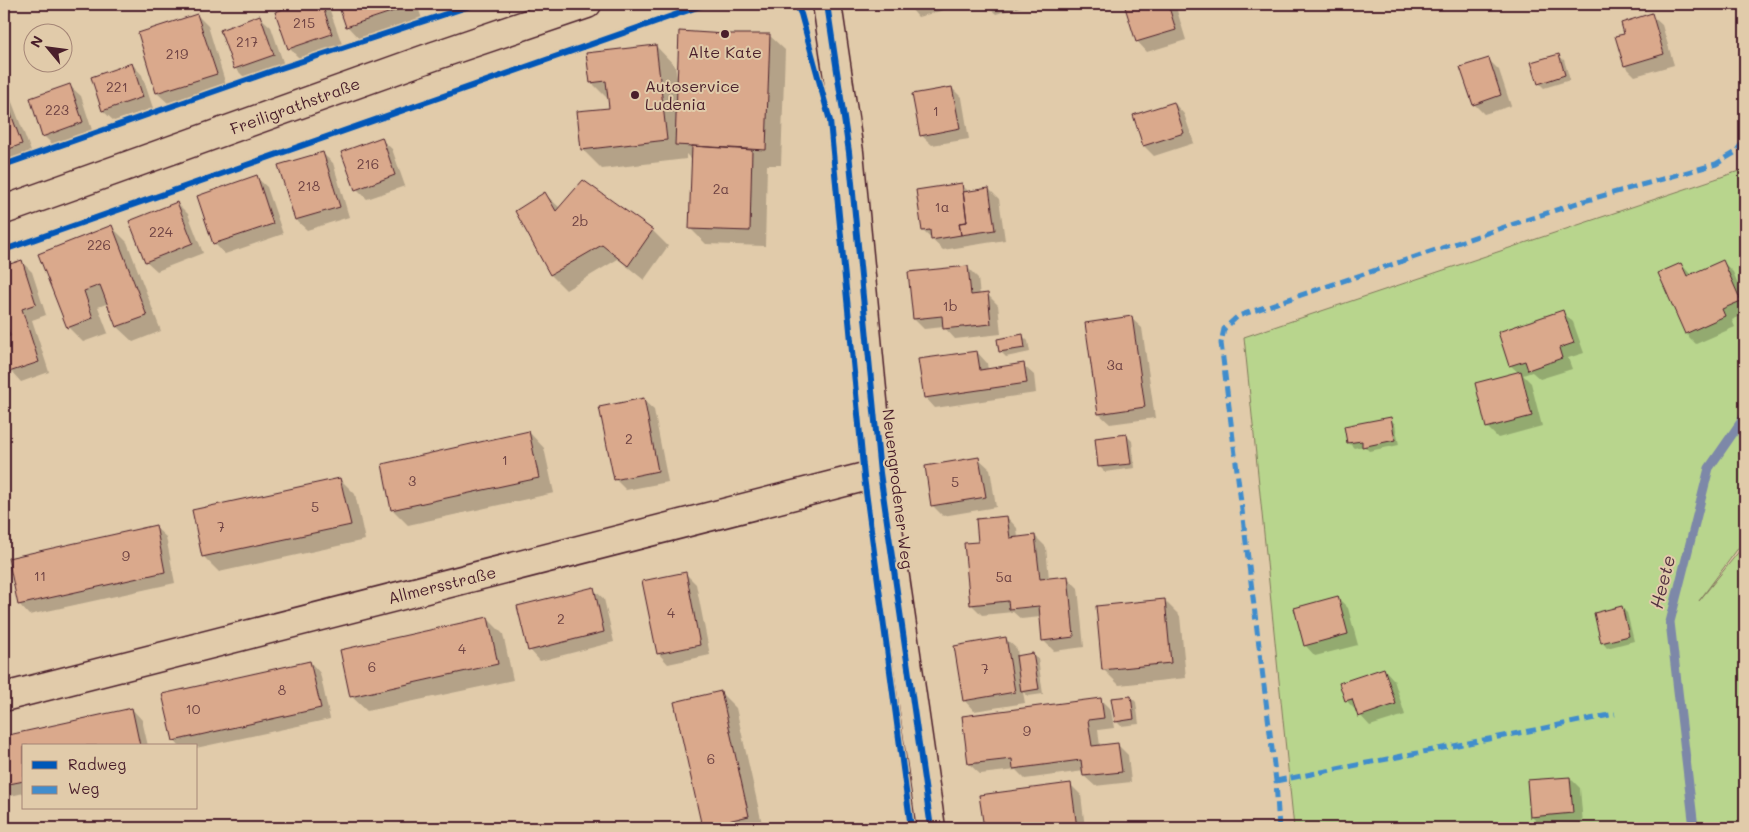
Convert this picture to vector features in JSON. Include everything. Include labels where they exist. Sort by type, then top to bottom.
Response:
[{"type":"street","name":"Freiligrathstraße","points":[[4,210],[434,56],[587,4]]},
{"type":"street","name":"Neuengrodener Weg","points":[[827,4],[849,152],[880,473],[931,828]]},
{"type":"street","name":"Allmersstraße","points":[[4,697],[880,473]]},
{"type":"green space","points":[[1745,169],[1745,539],[1699,601],[1745,544],[1745,828],[1294,828],[1244,337]]},
{"type":"building","points":[[297,4],[322,4],[332,34],[288,49],[275,12]]},
{"type":"building","points":[[338,4],[408,4],[409,6],[346,27]]},
{"type":"building","points":[[1124,4],[1168,4],[1176,30],[1136,42]]},
{"type":"building","points":[[1652,13],[1664,54],[1624,66],[1615,36],[1624,34],[1621,23]]},
{"type":"building","points":[[197,14],[217,74],[156,93],[138,33]]},
{"type":"building","points":[[260,15],[274,55],[234,69],[220,30]]},
{"type":"building","points":[[679,31],[770,34],[766,150],[675,145]]},
{"type":"building","name":"Autoservice Ludenia","points":[[656,45],[667,140],[581,150],[577,111],[609,108],[606,81],[590,83],[586,53]]},
{"type":"building","points":[[1559,54],[1565,75],[1538,84],[1531,62]]},
{"type":"building","points":[[1489,58],[1501,95],[1473,105],[1460,67]]},
{"type":"building","points":[[132,63],[143,97],[102,111],[91,77]]},
{"type":"building","points":[[70,84],[83,122],[42,137],[30,98]]},
{"type":"building","points":[[952,87],[960,128],[920,136],[912,94]]},
{"type":"building","points":[[4,95],[22,144],[4,151]]},
{"type":"building","points":[[1174,102],[1184,133],[1143,146],[1133,115]]},
{"type":"building","points":[[382,137],[395,175],[355,190],[341,152]]},
{"type":"building","points":[[692,146],[752,150],[750,231],[689,229]]},
{"type":"building","points":[[323,152],[340,207],[295,220],[278,165]]},
{"type":"building","points":[[257,175],[273,224],[213,244],[197,196]]},
{"type":"building","points":[[583,180],[653,230],[628,266],[602,245],[550,275],[515,211],[545,192],[556,211]]},
{"type":"building","points":[[962,183],[967,222],[959,223],[961,235],[931,240],[930,230],[922,231],[916,190]]},
{"type":"building","points":[[989,188],[995,230],[961,235],[959,223],[967,222],[963,192]]},
{"type":"building","points":[[177,202],[193,243],[145,262],[129,221]]},
{"type":"building","points":[[112,225],[147,316],[116,327],[100,285],[84,291],[93,318],[67,328],[38,254]]},
{"type":"building","points":[[22,260],[36,304],[22,309],[39,362],[9,372],[4,354],[4,338],[10,336],[4,317],[4,266]]},
{"type":"building","points":[[1723,260],[1741,301],[1722,309],[1725,316],[1685,334],[1658,273],[1681,263],[1687,276]]},
{"type":"building","points":[[968,266],[971,295],[988,293],[991,324],[943,329],[942,316],[913,319],[908,272]]},
{"type":"building","points":[[1563,310],[1574,343],[1559,348],[1562,358],[1528,370],[1525,361],[1509,366],[1498,332]]},
{"type":"building","points":[[1132,316],[1145,407],[1098,414],[1085,323]]},
{"type":"building","points":[[1023,334],[1025,348],[999,352],[997,339]]},
{"type":"building","points":[[977,351],[980,370],[1024,363],[1027,383],[924,398],[918,359]]},
{"type":"building","points":[[1521,371],[1532,416],[1486,428],[1475,383]]},
{"type":"building","points":[[644,398],[658,471],[614,480],[599,407]]},
{"type":"building","points":[[1391,417],[1395,440],[1362,447],[1362,441],[1347,443],[1344,426]]},
{"type":"building","points":[[529,431],[539,478],[391,510],[382,464]]},
{"type":"building","points":[[1127,434],[1131,464],[1098,467],[1095,438]]},
{"type":"building","points":[[979,457],[986,497],[931,506],[925,466]]},
{"type":"building","points":[[340,478],[351,525],[202,557],[192,510]]},
{"type":"building","points":[[1007,516],[1010,538],[1035,535],[1040,579],[1068,576],[1074,637],[1042,641],[1039,606],[1009,609],[1008,601],[970,605],[964,543],[978,542],[976,519]]},
{"type":"building","points":[[156,525],[165,572],[18,605],[8,558]]},
{"type":"building","points":[[686,572],[700,645],[657,654],[642,581]]},
{"type":"building","points":[[594,587],[604,632],[528,651],[517,606]]},
{"type":"building","points":[[1338,596],[1348,634],[1304,646],[1294,608]]},
{"type":"building","points":[[1165,599],[1171,663],[1102,670],[1096,606]]},
{"type":"building","points":[[1622,606],[1629,636],[1601,643],[1594,613]]},
{"type":"building","points":[[488,617],[498,664],[350,697],[340,650]]},
{"type":"building","points":[[1006,637],[1015,692],[963,701],[954,646]]},
{"type":"building","points":[[1033,653],[1039,689],[1021,692],[1016,656]]},
{"type":"building","points":[[310,661],[321,708],[173,741],[162,694]]},
{"type":"building","points":[[1384,668],[1396,704],[1358,717],[1352,699],[1345,701],[1339,683]]},
{"type":"building","points":[[721,691],[749,816],[702,827],[674,702]]},
{"type":"building","points":[[1131,696],[1134,719],[1115,722],[1111,698]]},
{"type":"building","points":[[1101,698],[1104,718],[1088,720],[1092,746],[1118,743],[1122,772],[1083,776],[1081,760],[1013,769],[1012,759],[968,764],[962,716]]},
{"type":"building","points":[[132,708],[140,744],[22,744],[22,781],[4,785],[4,736]]},
{"type":"building","points":[[1570,777],[1573,813],[1530,817],[1527,780]]},
{"type":"building","points":[[1071,783],[1077,828],[984,828],[979,795]]},
{"type":"building","points":[[111,824],[112,828],[92,828]]},
{"type":"waterway","name":"Heete","points":[[1694,828],[1670,622],[1709,468],[1745,416]]},
{"type":"marked path","points":[[1279,828],[1276,781],[1221,343],[1224,329],[1238,316],[1577,203],[1716,164],[1736,152],[1745,139]]},
{"type":"marked path","points":[[1276,781],[1615,714]]},
{"type":"cycle path","points":[[4,165],[275,70],[476,4]]},
{"type":"cycle path","points":[[4,250],[706,4]]},
{"type":"cycle path","points":[[796,4],[801,14],[830,121],[864,477],[911,828]]},
{"type":"cycle path","points":[[827,4],[849,152],[880,473],[931,828]]},
{"type":"place","name":"Alte Kate","points":[[725,34]]},
{"type":"place","name":"Autoservice Ludenia","points":[[635,95]]}]
